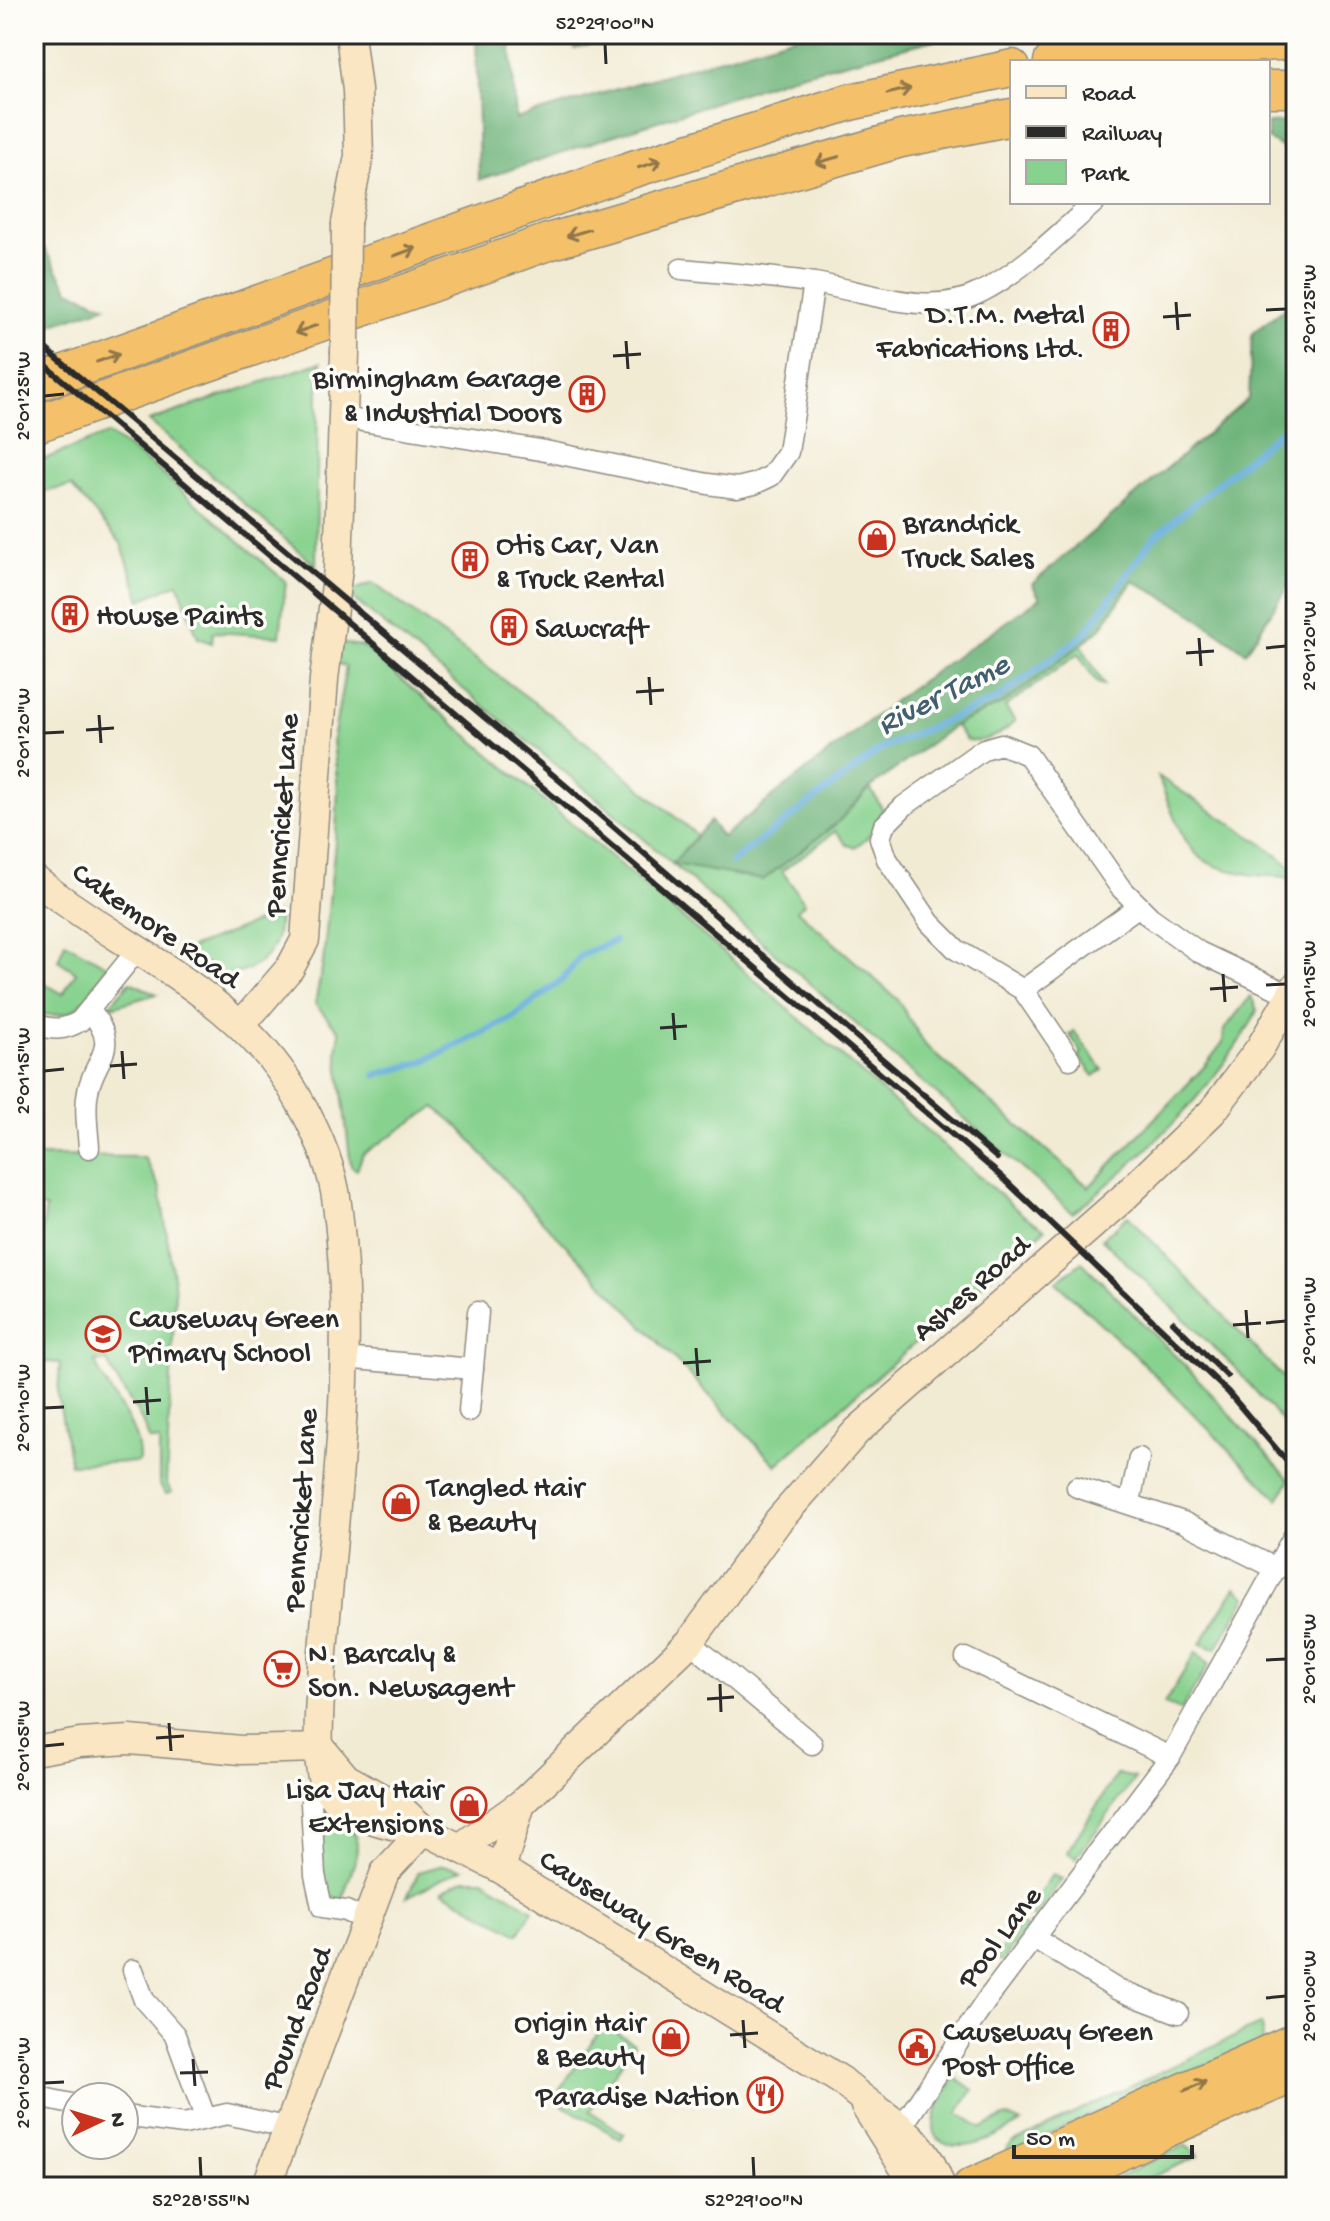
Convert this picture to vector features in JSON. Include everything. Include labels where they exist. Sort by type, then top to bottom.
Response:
[{"type":"highway","points":[[1066,60],[1137,50],[1296,41]]},
{"type":"highway","points":[[34,384],[630,170],[850,102],[1010,68]]},
{"type":"highway","points":[[1270,89],[1296,89]]},
{"type":"highway","points":[[34,425],[548,242],[901,139],[1010,117]]},
{"type":"highway","points":[[971,2187],[1296,2041]]},
{"type":"highway","points":[[1049,2187],[1166,2129],[1296,2073]]},
{"type":"street","name":"Penncricket Lane","points":[[321,1748],[320,1704],[338,1479],[343,1358],[337,1202],[322,1151],[300,1101],[273,1060],[241,1025],[290,968],[305,940],[324,679],[338,569],[344,418],[346,223],[359,156],[357,90],[349,34]]},
{"type":"street","points":[[681,269],[814,283],[919,302],[964,298],[981,292],[1039,250],[1093,204]]},
{"type":"street","points":[[344,418],[540,450],[708,484],[737,488],[754,484],[771,476],[788,452],[814,283]]},
{"type":"street","points":[[1070,1059],[1023,990],[957,950],[930,923],[887,859],[880,838],[884,826],[916,798],[984,749],[1001,744],[1015,747],[1028,755],[1120,887],[1139,906],[1199,952],[1293,990]]},
{"type":"street","name":"Cakemore Road","points":[[34,879],[138,949],[241,1025]]},
{"type":"street","points":[[1023,990],[1139,906]]},
{"type":"street","points":[[34,1024],[54,1030],[69,1028],[90,1011],[138,949]]},
{"type":"street","name":"Ashes Road","points":[[461,1847],[521,1804],[690,1642],[778,1521],[857,1431],[1122,1199],[1212,1112],[1260,1048],[1293,990]]},
{"type":"street","points":[[89,1148],[86,1096],[105,1055],[106,1044],[90,1011]]},
{"type":"street","points":[[469,1411],[478,1312]]},
{"type":"street","points":[[343,1358],[473,1369]]},
{"type":"street","points":[[1130,1502],[1139,1458]]},
{"type":"street","points":[[1077,1487],[1183,1522],[1277,1569]]},
{"type":"street","name":"Pool Lane","points":[[903,2125],[979,2010],[1170,1757],[1296,1532]]},
{"type":"street","points":[[690,1642],[812,1744]]},
{"type":"street","points":[[966,1658],[1170,1757]]},
{"type":"street","points":[[34,1751],[80,1743],[130,1740],[241,1750],[321,1748]]},
{"type":"street","name":"Causeway Green Road","points":[[321,1748],[396,1836],[461,1847],[842,2081],[860,2099],[916,2187]]},
{"type":"street","points":[[311,1803],[315,1875],[322,1907],[346,1911],[368,1921]]},
{"type":"street","name":"Ashes Road","points":[[501,1869],[521,1804]]},
{"type":"street","name":"Pound Road","points":[[266,2187],[368,1921],[396,1836]]},
{"type":"street","points":[[1034,1938],[1118,1990],[1178,2013]]},
{"type":"street","points":[[133,1970],[144,2000],[175,2035],[205,2117]]},
{"type":"street","points":[[34,2096],[60,2102]]},
{"type":"street","name":"Causeway Green Road","points":[[860,2099],[903,2125],[932,2160],[941,2187]]},
{"type":"street","points":[[140,2118],[184,2124],[205,2117],[242,2115],[290,2128]]},
{"type":"street","points":[[901,2163],[903,2125]]},
{"type":"green space","points":[[476,34],[510,34],[516,119],[802,34],[958,34],[800,74],[479,180]]},
{"type":"green space","points":[[571,34],[628,34],[575,49]]},
{"type":"green space","points":[[1296,122],[1296,156],[1270,140],[1270,123]]},
{"type":"green space","points":[[41,243],[69,290],[106,306],[40,329],[34,325],[34,244]]},
{"type":"green space","points":[[1296,299],[1296,478],[1293,484],[1296,486],[1296,573],[1246,652],[1184,608],[1133,581],[1101,628],[1081,645],[1004,703],[955,725],[870,788],[837,823],[763,880],[672,864],[710,821],[722,837],[907,691],[1040,598],[1032,584],[1249,398],[1252,334]]},
{"type":"green space","points":[[321,362],[318,389],[316,566],[149,421]]},
{"type":"green space","points":[[108,434],[154,467],[286,582],[280,636],[213,632],[212,643],[198,638],[178,583],[141,600],[121,543],[71,486],[34,494],[34,463]]},
{"type":"green space","points":[[373,583],[566,726],[697,835],[673,863],[763,880],[837,823],[870,788],[883,810],[868,837],[855,847],[847,845],[836,831],[782,871],[805,903],[797,910],[897,999],[926,1046],[1089,1187],[1204,1067],[1223,1042],[1224,1030],[1251,996],[1257,1010],[1252,1021],[1215,1075],[1172,1125],[1073,1213],[599,800],[346,593]]},
{"type":"green space","points":[[338,643],[362,646],[730,958],[1022,1214],[1045,1229],[776,1465],[516,1193],[461,1129],[435,1107],[363,1154],[357,1170],[351,1166],[337,1051],[340,1032],[315,1004],[323,963],[336,832],[338,789],[333,740],[346,666],[338,664]]},
{"type":"green space","points":[[1081,645],[1104,685],[1097,683],[1078,654],[1005,707],[1015,721],[999,734],[980,741],[966,740],[955,725],[1004,703]]},
{"type":"green space","points":[[1158,776],[1264,845],[1296,871],[1296,882],[1281,876],[1227,870],[1201,858],[1181,832]]},
{"type":"green space","points":[[278,914],[272,948],[266,957],[249,969],[226,976],[183,951]]},
{"type":"green space","points":[[65,942],[108,966],[86,999],[70,1012],[49,1015],[34,1012],[34,1000],[44,983],[63,994],[76,972],[58,960]]},
{"type":"green space","points":[[130,982],[157,994],[107,1008]]},
{"type":"green space","points":[[1074,1031],[1103,1070],[1094,1076],[1079,1057],[1082,1053],[1070,1035]]},
{"type":"green space","name":"Causeway Green Primary School","points":[[34,1156],[144,1157],[160,1188],[175,1290],[166,1483],[172,1492],[166,1494],[159,1484],[159,1441],[149,1440],[141,1419],[107,1361],[95,1362],[135,1435],[139,1462],[70,1464],[58,1395],[60,1363],[34,1361],[34,1280],[46,1208],[34,1206]]},
{"type":"green space","points":[[1128,1216],[1296,1391],[1296,1437],[1235,1368],[1102,1239]]},
{"type":"green space","points":[[1082,1262],[1195,1376],[1290,1480],[1278,1499],[1137,1357],[1056,1282]]},
{"type":"green space","points":[[1236,1587],[1247,1597],[1216,1649],[1200,1644]]},
{"type":"green space","points":[[1196,1652],[1209,1665],[1181,1710],[1164,1704]]},
{"type":"green space","points":[[1117,1774],[1135,1778],[1076,1858],[1067,1852]]},
{"type":"green space","points":[[316,1803],[346,1824],[354,1833],[357,1843],[342,1900],[328,1896],[319,1882]]},
{"type":"green space","points":[[443,1865],[462,1869],[407,1897],[419,1872]]},
{"type":"green space","points":[[1052,1875],[1062,1879],[1034,1918],[1026,1913]]},
{"type":"green space","points":[[464,1879],[483,1879],[533,1910],[518,1934],[442,1891]]},
{"type":"green space","points":[[1020,1924],[1027,1928],[1002,1961],[996,1958]]},
{"type":"green space","points":[[604,2024],[634,2044],[590,2111],[624,2134],[621,2139],[553,2100]]},
{"type":"green space","points":[[1261,2024],[1263,2043],[1134,2094],[1008,2154],[1006,2150],[1012,2143]]},
{"type":"green space","points":[[955,2077],[973,2090],[958,2113],[982,2128],[1006,2116],[1021,2123],[970,2145],[947,2144],[938,2139],[934,2130],[938,2108]]},
{"type":"green space","points":[[1186,2145],[1199,2156],[1129,2187],[1099,2187]]},
{"type":"waterway","name":"River Tame","points":[[732,862],[882,748],[997,699],[1085,634],[1153,538],[1296,418]]},
{"type":"waterway","name":"River Tame","points":[[376,1075],[422,1062],[512,1018],[563,979],[581,955],[614,941]]},
{"type":"railway","points":[[34,339],[565,785],[997,1158]]},
{"type":"railway","points":[[34,356],[1001,1176],[1228,1392],[1296,1472]]},
{"type":"railway","points":[[1173,1322],[1227,1376]]},
{"type":"place","name":"D.T.M. Metal Fabrications Ltd.","points":[[1111,330]]},
{"type":"place","name":"Birmingham Garage & Industrial Doors","points":[[587,394]]},
{"type":"place","name":"Brandrick Truck Sales","points":[[877,539]]},
{"type":"place","name":"Otis Car, Van & Truck Rental","points":[[470,560]]},
{"type":"place","name":"Howse Paints","points":[[70,614]]},
{"type":"place","name":"Sawcraft","points":[[509,627]]},
{"type":"place","name":"Causeway Green Primary School","points":[[103,1334]]},
{"type":"place","name":"Tangled Hair & Beauty","points":[[401,1503]]},
{"type":"place","name":"N. Barcaly & Son. Newsagent","points":[[282,1669]]},
{"type":"place","name":"Lisa Jay Hair Extensions","points":[[469,1805]]},
{"type":"place","name":"Origin Hair & Beauty","points":[[671,2038]]},
{"type":"place","name":"Causeway Green Post Office","points":[[917,2047]]},
{"type":"place","name":"Paradise Nation","points":[[765,2095]]}]
